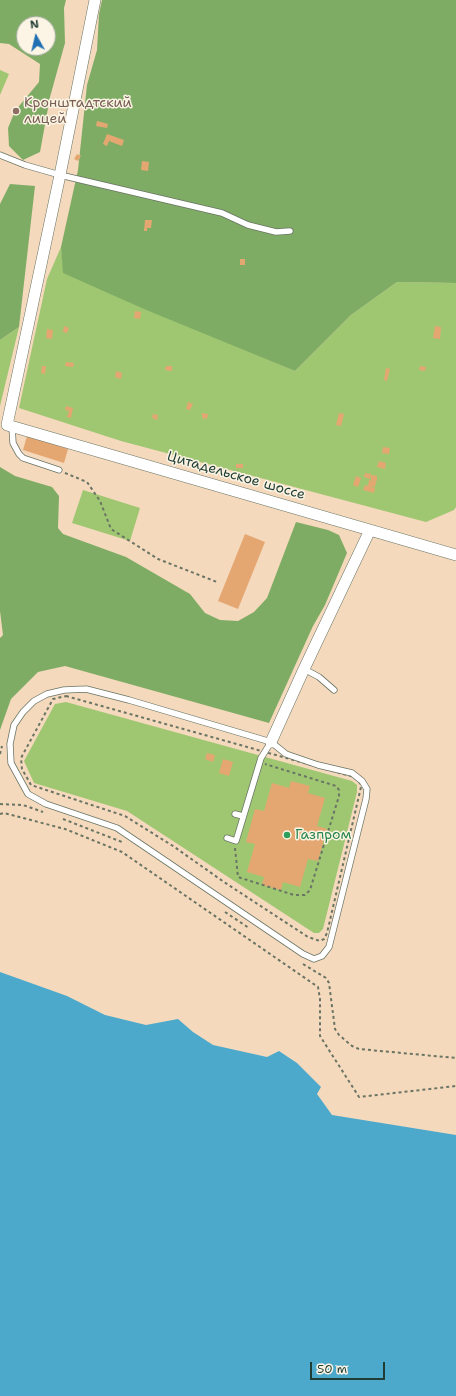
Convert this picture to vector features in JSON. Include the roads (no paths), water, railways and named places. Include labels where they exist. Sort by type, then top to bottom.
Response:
[{"type":"street","points":[[10,426],[94,0]]},
{"type":"street","name":"Цитадельское шоссе","points":[[10,426],[456,555]]},
{"type":"street","points":[[271,742],[370,530]]},
{"type":"lane","points":[[0,155],[25,165],[60,175],[222,213],[248,225],[276,232],[290,231]]},
{"type":"lane","points":[[10,426],[13,443],[23,458],[58,470]]},
{"type":"lane","points":[[304,669],[319,677],[334,690]]},
{"type":"lane","points":[[64,690],[86,690],[129,700],[271,742],[286,754],[318,765],[352,773],[362,781],[367,789],[366,799],[329,947],[322,956],[314,959],[303,954],[117,828],[46,804],[28,794],[11,763],[10,744],[14,725],[22,712],[34,701],[47,694],[64,690]]},
{"type":"lane","points":[[227,838],[236,841],[260,762],[271,742]]},
{"type":"lane","points":[[235,814],[243,816]]},
{"type":"water","points":[[0,972],[67,996],[105,1015],[146,1025],[178,1019],[193,1032],[213,1045],[267,1057],[279,1051],[297,1063],[321,1087],[317,1094],[332,1115],[456,1135],[456,1396],[0,1396]]},
{"type":"place","name":"Кронштадтский лицей","points":[[16,111]]},
{"type":"place","name":"Газпром","points":[[287,835]]}]
